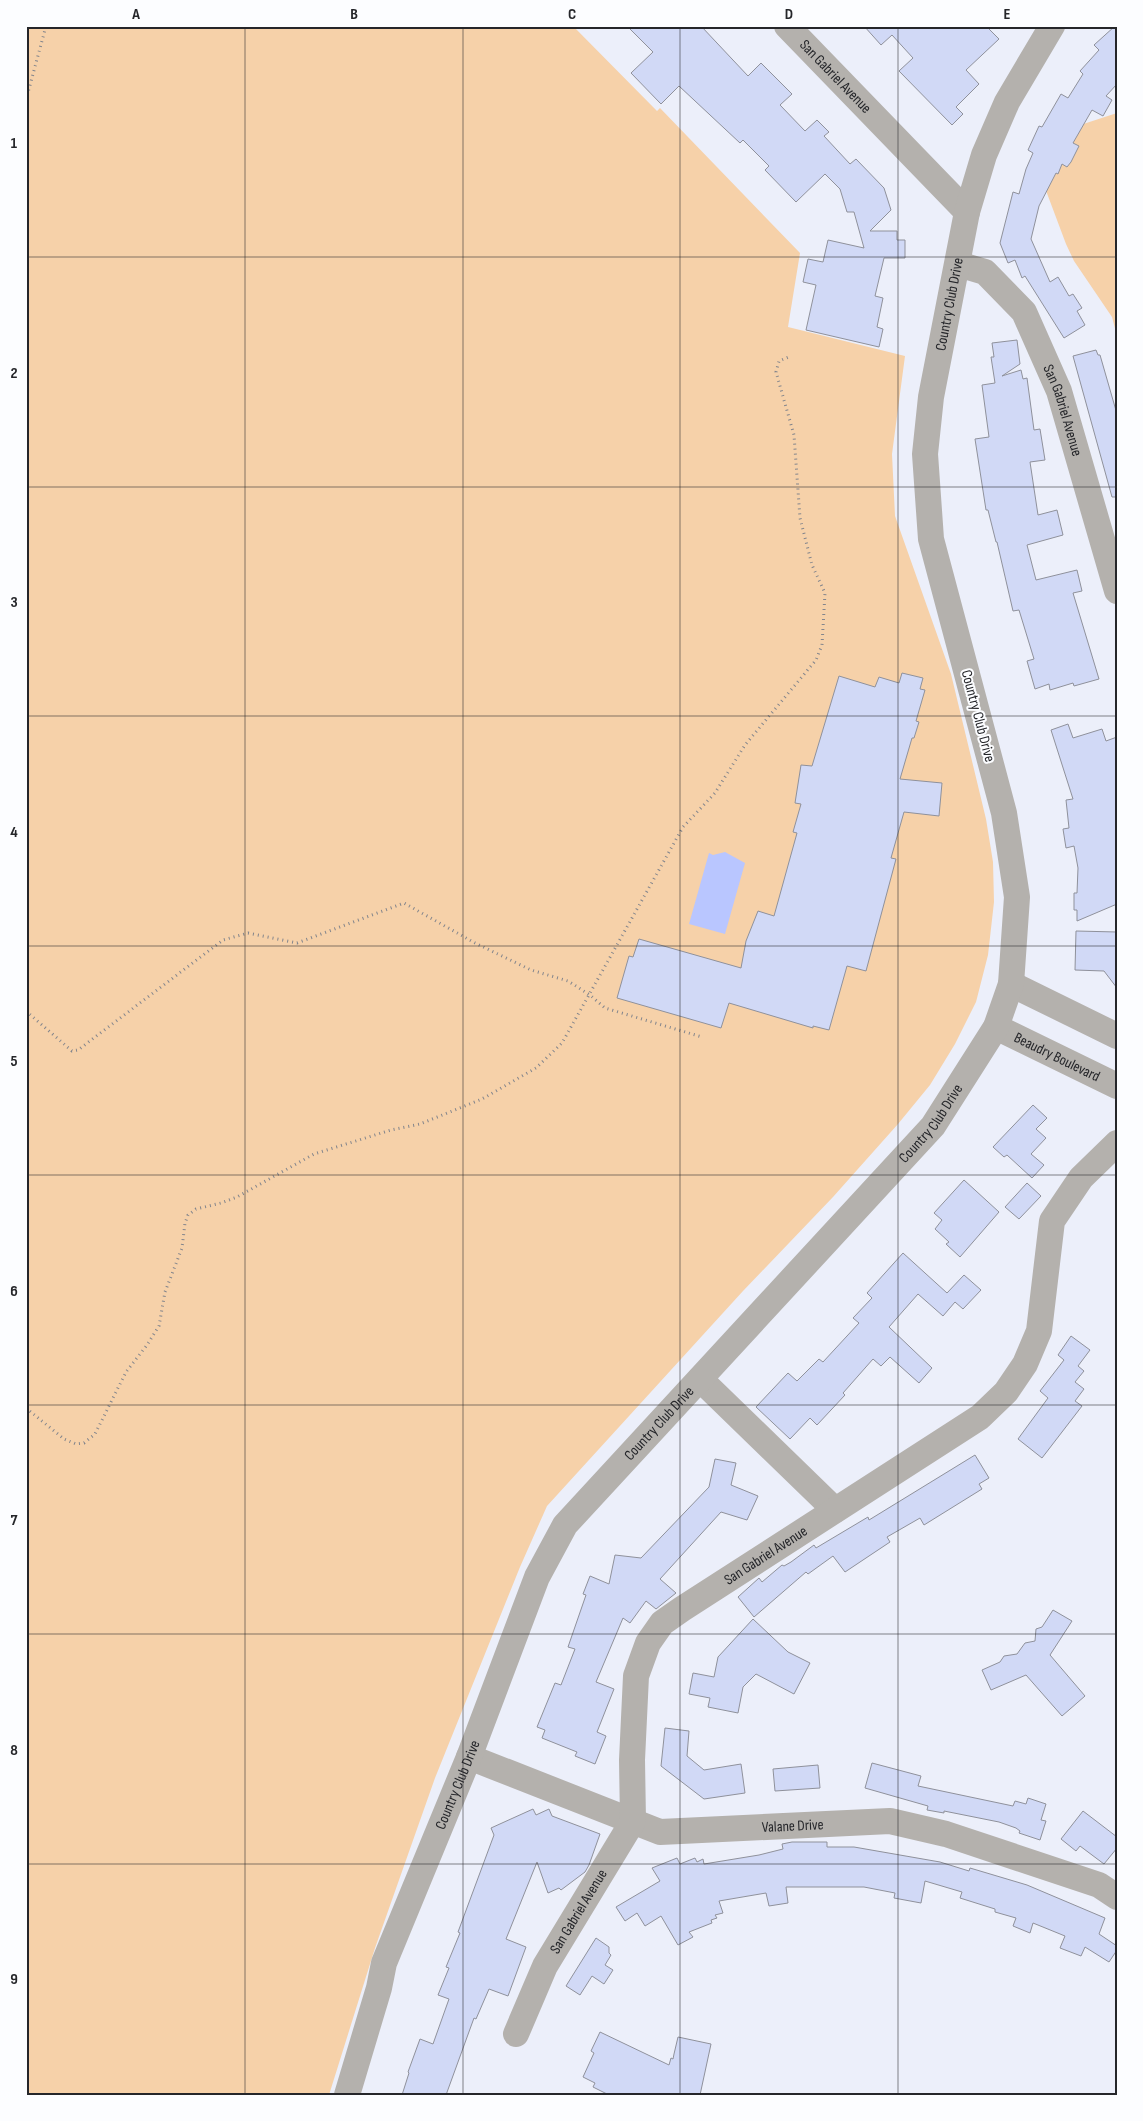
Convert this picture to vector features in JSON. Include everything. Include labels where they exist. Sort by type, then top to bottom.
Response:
[{"type":"street","name":"San Gabriel Avenue","points":[[787,26],[967,212]]},
{"type":"street","name":"Country Club Drive","points":[[347,2095],[379,1988],[384,1963],[470,1757],[537,1577],[565,1525],[933,1126],[996,1027],[1011,984],[1017,897],[1004,813],[931,539],[926,454],[931,397],[967,212],[984,155],[1007,102],[1052,26]]},
{"type":"street","name":"San Gabriel Avenue","points":[[958,264],[985,272],[1024,312],[1059,391],[1117,591]]},
{"type":"street","points":[[1011,984],[1117,1036]]},
{"type":"street","name":"Beaudry Boulevard","points":[[996,1027],[1117,1086]]},
{"type":"street","name":"San Gabriel Avenue","points":[[516,2034],[545,1966],[633,1822],[632,1760],[636,1676],[648,1644],[662,1624],[682,1609],[980,1417],[1006,1392],[1025,1364],[1039,1331],[1052,1221],[1081,1178],[1117,1143]]},
{"type":"street","points":[[700,1379],[835,1510]]},
{"type":"street","name":"Valane Drive","points":[[470,1757],[660,1832],[890,1821],[946,1834],[1099,1885],[1117,1897]]},
{"type":"path","points":[[26,100],[46,26]]},
{"type":"path","points":[[26,1408],[64,1439],[76,1444],[84,1443],[95,1434],[126,1372],[154,1335],[158,1326],[165,1292],[182,1248],[188,1215],[196,1210],[237,1197],[314,1154],[391,1130],[432,1120],[499,1090],[536,1068],[562,1044],[683,827],[715,793],[745,745],[816,660],[822,645],[825,593],[812,566],[800,518],[794,435],[776,372],[779,361],[791,356]]},
{"type":"path","points":[[26,1011],[72,1051],[78,1050],[223,940],[248,933],[297,942],[404,903],[475,943],[531,970],[568,981],[590,995],[605,1008],[702,1037]]},
{"type":"shaded area","points":[[26,26],[573,26],[657,111],[660,108],[800,253],[788,327],[905,356],[892,454],[895,516],[951,674],[986,819],[993,862],[994,902],[988,955],[976,1002],[955,1044],[930,1085],[833,1197],[743,1291],[547,1506],[520,1567],[435,1778],[375,1948],[329,2095],[26,2095]]},
{"type":"shaded area","points":[[1117,113],[1117,336],[1112,317],[1074,261],[1045,188],[1068,129]]},
{"type":"water","points":[[725,852],[745,863],[725,934],[689,924],[709,853],[713,855]]},
{"type":"building","points":[[627,26],[701,26],[748,76],[761,63],[792,94],[780,105],[805,131],[817,120],[829,132],[824,136],[850,164],[856,159],[884,188],[891,210],[870,231],[897,231],[897,240],[905,240],[905,258],[884,258],[875,296],[883,298],[877,327],[883,329],[879,347],[806,330],[816,285],[803,282],[808,259],[823,262],[828,240],[864,248],[854,212],[847,212],[840,189],[825,174],[796,202],[765,170],[769,166],[743,140],[740,143],[679,86],[661,104],[631,73],[653,52]]},
{"type":"building","points":[[864,26],[986,26],[999,39],[966,70],[979,84],[956,107],[963,114],[952,125],[899,71],[913,58],[892,35],[881,45]]},
{"type":"building","points":[[1117,26],[1117,84],[1106,96],[1112,100],[1103,116],[1092,110],[1073,143],[1079,146],[1071,162],[1067,167],[1062,164],[1039,206],[1031,239],[1050,282],[1058,277],[1069,296],[1073,294],[1082,308],[1077,311],[1085,325],[1064,338],[1025,276],[1022,278],[1015,260],[1008,263],[1000,243],[1013,192],[1019,194],[1033,153],[1028,150],[1039,126],[1042,127],[1061,94],[1068,98],[1083,74],[1080,71],[1099,50],[1094,45]]},
{"type":"building","points":[[1017,340],[1020,364],[1002,376],[1021,370],[1023,379],[1027,378],[1034,430],[1040,429],[1045,460],[1030,462],[1038,515],[1057,510],[1063,535],[1027,545],[1036,580],[1077,570],[1082,591],[1073,593],[1099,679],[1074,686],[1073,683],[1050,690],[1049,684],[1035,689],[1027,661],[1034,659],[1019,610],[1013,611],[997,542],[988,510],[986,510],[975,439],[989,437],[982,385],[995,383],[991,357],[994,357],[992,343]]},
{"type":"building","points":[[1096,350],[1098,355],[1100,355],[1117,414],[1117,497],[1112,497],[1073,356]]},
{"type":"building","points":[[902,673],[923,678],[920,689],[925,690],[916,721],[919,722],[914,738],[912,738],[900,779],[942,783],[939,816],[904,812],[891,858],[896,859],[866,971],[847,966],[829,1030],[813,1026],[813,1028],[729,1003],[721,1028],[617,998],[629,956],[633,957],[639,939],[741,968],[746,941],[758,911],[774,916],[797,833],[793,832],[801,804],[795,803],[801,765],[812,766],[839,676],[875,687],[879,677],[899,683]]},
{"type":"building","points":[[1068,724],[1073,738],[1102,729],[1106,741],[1117,737],[1117,904],[1077,921],[1077,910],[1074,910],[1074,893],[1077,893],[1078,868],[1074,846],[1066,848],[1063,829],[1069,828],[1066,800],[1073,799],[1051,730]]},
{"type":"building","points":[[1076,931],[1117,932],[1117,988],[1104,971],[1075,970]]},
{"type":"building","points":[[1033,1105],[1047,1118],[1036,1129],[1046,1138],[1031,1154],[1044,1165],[1032,1178],[1007,1155],[1004,1157],[993,1147]]},
{"type":"building","points":[[964,1180],[999,1212],[960,1257],[946,1244],[949,1242],[935,1229],[942,1220],[934,1213]]},
{"type":"building","points":[[1027,1183],[1041,1196],[1019,1219],[1005,1207]]},
{"type":"building","points":[[903,1253],[947,1293],[964,1275],[981,1290],[963,1309],[955,1302],[943,1316],[918,1294],[889,1327],[932,1368],[919,1383],[890,1357],[881,1366],[873,1359],[843,1393],[845,1395],[817,1425],[810,1418],[790,1439],[756,1407],[788,1373],[797,1381],[819,1359],[823,1362],[859,1323],[853,1318],[872,1298],[867,1293]]},
{"type":"building","points":[[1071,1336],[1090,1350],[1078,1366],[1084,1371],[1075,1382],[1084,1389],[1075,1401],[1082,1406],[1042,1458],[1018,1439],[1048,1398],[1040,1391],[1064,1360],[1058,1355]]},
{"type":"building","points":[[975,1455],[989,1478],[979,1484],[982,1489],[924,1525],[920,1518],[887,1537],[890,1542],[845,1572],[833,1556],[808,1574],[806,1572],[754,1617],[738,1597],[759,1578],[762,1582],[782,1565],[784,1566],[791,1562],[814,1545],[816,1548],[868,1517],[869,1520]]},
{"type":"building","points":[[715,1459],[736,1463],[731,1485],[758,1496],[747,1520],[721,1512],[660,1579],[676,1593],[656,1609],[646,1601],[630,1623],[623,1618],[596,1682],[614,1689],[597,1732],[606,1736],[595,1764],[575,1756],[577,1752],[542,1738],[545,1730],[537,1727],[555,1683],[561,1685],[575,1649],[568,1647],[586,1595],[583,1594],[590,1576],[609,1584],[615,1555],[641,1558],[709,1487]]},
{"type":"building","points":[[1053,1610],[1072,1621],[1050,1655],[1085,1696],[1062,1716],[1026,1675],[991,1690],[982,1670],[1000,1662],[1004,1656],[1017,1654],[1025,1643],[1035,1641],[1036,1629],[1042,1627]]},
{"type":"building","points":[[753,1619],[788,1652],[810,1663],[794,1694],[756,1674],[743,1687],[738,1713],[708,1707],[710,1698],[689,1694],[693,1673],[714,1677],[718,1657]]},
{"type":"building","points":[[665,1728],[689,1731],[687,1756],[704,1770],[741,1764],[745,1793],[704,1799],[661,1766]]},
{"type":"building","points":[[872,1763],[921,1776],[918,1786],[1013,1806],[1015,1801],[1026,1804],[1028,1798],[1046,1804],[1041,1820],[1046,1821],[1040,1840],[1019,1833],[1020,1831],[1016,1828],[999,1822],[944,1811],[944,1813],[927,1810],[928,1806],[865,1788]]},
{"type":"building","points":[[818,1765],[820,1788],[775,1791],[773,1769]]},
{"type":"building","points":[[533,1809],[536,1815],[549,1809],[552,1816],[600,1834],[589,1865],[585,1872],[561,1890],[559,1888],[548,1893],[537,1862],[506,1939],[526,1947],[508,1996],[489,1989],[476,2019],[474,2018],[446,2095],[402,2095],[420,2039],[433,2044],[449,1999],[438,1995],[449,1968],[446,1967],[460,1933],[458,1932],[494,1835],[491,1828]]},
{"type":"building","points":[[1083,1811],[1117,1837],[1117,1848],[1104,1864],[1080,1846],[1076,1851],[1061,1839]]},
{"type":"building","points":[[792,1842],[827,1842],[827,1847],[854,1847],[940,1862],[969,1871],[970,1868],[1027,1885],[1105,1918],[1099,1934],[1117,1946],[1117,1950],[1109,1962],[1085,1947],[1081,1956],[1060,1948],[1065,1936],[1033,1923],[1030,1933],[1013,1926],[1016,1918],[960,1898],[962,1892],[925,1881],[921,1903],[894,1898],[895,1893],[864,1887],[786,1887],[788,1903],[769,1906],[766,1893],[719,1901],[723,1913],[715,1915],[717,1918],[711,1920],[712,1923],[689,1932],[693,1937],[678,1945],[661,1916],[645,1926],[637,1913],[625,1921],[616,1907],[660,1881],[652,1868],[677,1858],[680,1864],[695,1858],[697,1862],[703,1859],[704,1864],[783,1849],[782,1844]]},
{"type":"building","points":[[596,1938],[609,1947],[611,1955],[605,1965],[613,1970],[604,1984],[592,1976],[580,1995],[566,1986]]},
{"type":"building","points":[[600,2032],[669,2065],[671,2058],[673,2059],[678,2037],[711,2044],[700,2095],[609,2095],[593,2087],[595,2083],[583,2077],[594,2053],[591,2051]]}]
